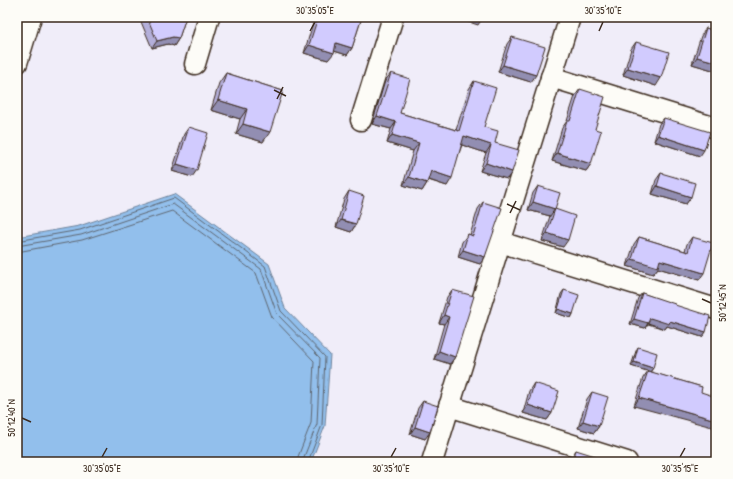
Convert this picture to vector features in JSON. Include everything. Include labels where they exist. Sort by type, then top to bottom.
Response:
[{"type":"street","points":[[17,63],[31,17]]},
{"type":"street","points":[[195,64],[209,17]]},
{"type":"street","points":[[361,120],[393,17]]},
{"type":"street","points":[[432,462],[570,17]]},
{"type":"street","points":[[551,77],[716,128]]},
{"type":"street","points":[[500,242],[716,309]]},
{"type":"street","points":[[449,406],[627,462]]},
{"type":"water","points":[[174,194],[269,264],[285,308],[330,355],[325,426],[311,462],[17,462],[17,237],[79,226]]},
{"type":"building","points":[[147,17],[186,17],[179,38],[173,37],[157,41]]},
{"type":"building","points":[[318,17],[362,17],[352,48],[336,43],[334,53],[309,45]]},
{"type":"building","points":[[706,28],[716,32],[716,62],[697,57]]},
{"type":"building","points":[[512,37],[545,47],[536,75],[503,65]]},
{"type":"building","points":[[636,42],[669,52],[661,78],[628,68]]},
{"type":"building","points":[[226,73],[283,91],[270,132],[243,124],[247,109],[218,100]]},
{"type":"building","points":[[391,73],[410,79],[400,113],[459,131],[474,81],[496,88],[484,127],[498,131],[495,143],[519,150],[512,172],[486,163],[491,145],[464,136],[452,178],[431,171],[427,183],[409,177],[419,143],[392,135],[396,122],[377,116]]},
{"type":"building","points":[[580,89],[605,97],[595,129],[601,131],[591,164],[557,153],[567,121],[570,121]]},
{"type":"building","points":[[664,118],[710,132],[704,150],[658,135]]},
{"type":"building","points":[[189,127],[208,133],[197,170],[177,164]]},
{"type":"building","points":[[661,173],[695,183],[691,197],[657,186]]},
{"type":"building","points":[[538,186],[560,193],[555,209],[533,202]]},
{"type":"building","points":[[349,191],[364,196],[356,224],[341,220]]},
{"type":"building","points":[[483,202],[502,208],[485,257],[463,250],[468,234],[473,236]]},
{"type":"building","points":[[555,209],[575,216],[568,240],[547,233]]},
{"type":"building","points":[[639,237],[688,252],[692,237],[713,243],[704,273],[660,260],[658,267],[632,259]]},
{"type":"building","points":[[452,290],[474,296],[455,357],[439,351],[449,317],[444,315]]},
{"type":"building","points":[[564,290],[579,295],[573,314],[558,309]]},
{"type":"building","points":[[642,293],[710,316],[706,332],[670,321],[669,324],[650,318],[648,323],[634,319]]},
{"type":"building","points":[[638,347],[657,353],[653,368],[634,362]]},
{"type":"building","points":[[648,371],[702,387],[701,392],[716,397],[716,420],[639,398]]},
{"type":"building","points":[[534,383],[559,391],[552,413],[528,405]]},
{"type":"building","points":[[592,392],[608,397],[599,426],[583,421]]},
{"type":"building","points":[[423,401],[438,406],[430,432],[415,427]]},
{"type":"building","points":[[576,450],[595,456],[593,462],[572,462]]},
{"type":"building","points":[[525,458],[539,462],[524,462]]}]
